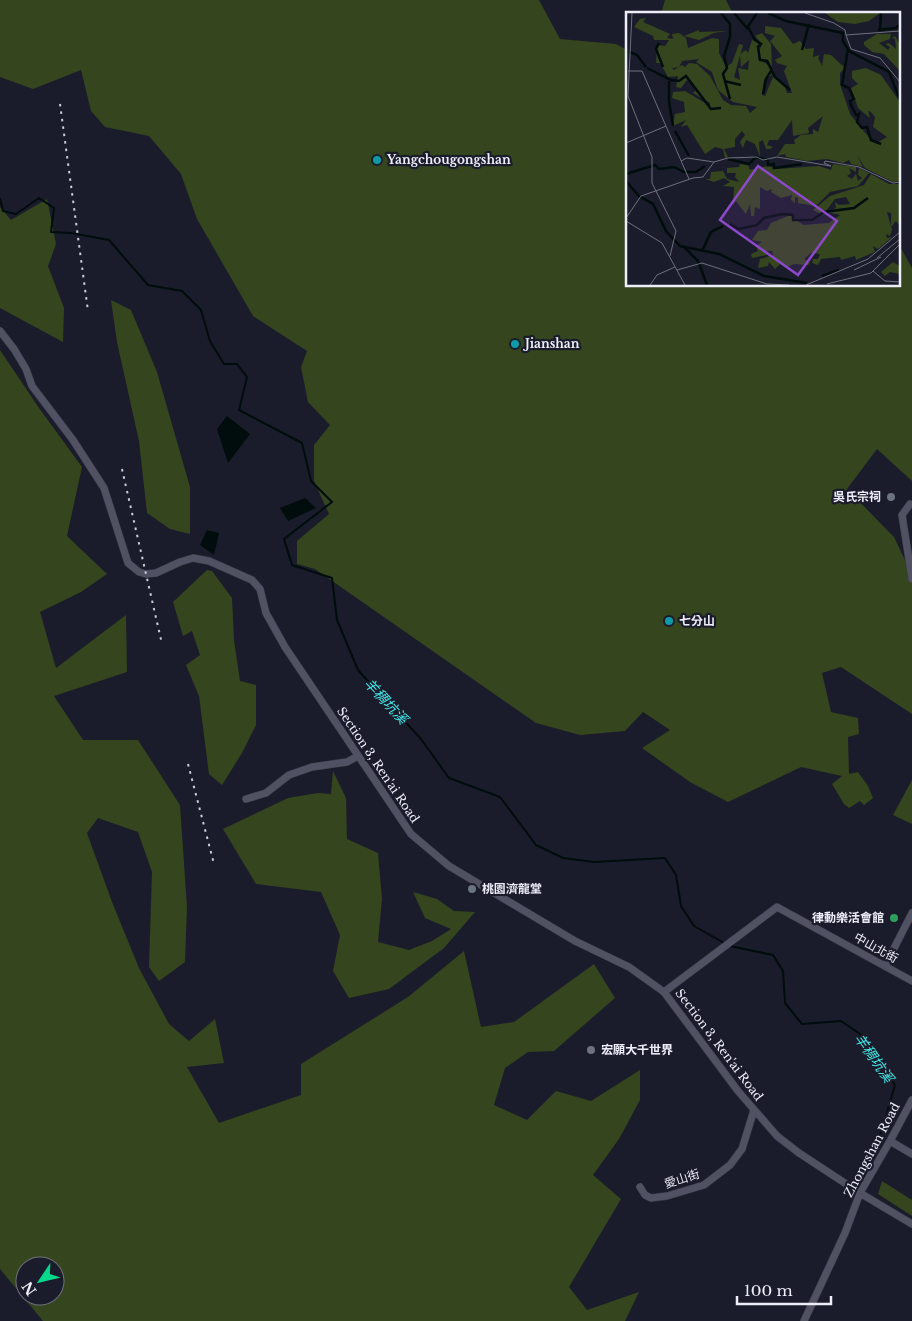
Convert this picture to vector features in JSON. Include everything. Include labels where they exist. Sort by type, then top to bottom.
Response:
[{"type":"street","name":"Section 3, Ren'ai Road","points":[[0,331],[26,369],[32,386],[73,440],[104,488],[128,563],[139,572],[146,574],[156,573],[193,558],[209,561],[252,580],[260,588],[266,613],[273,627],[411,834],[434,855],[472,880],[575,941],[629,967],[664,992],[754,1110],[787,1144],[860,1193],[912,1224]]},
{"type":"street","points":[[910,504],[902,515],[912,579]]},
{"type":"street","points":[[246,799],[266,793],[289,775],[312,767],[348,762],[358,756]]},
{"type":"street","name":"中山北街","points":[[664,992],[777,906],[912,981]]},
{"type":"street","points":[[885,966],[912,913]]},
{"type":"street","name":"Zhongshan Road","points":[[804,1321],[845,1233],[860,1193],[912,1100]]},
{"type":"street","name":"愛山街","points":[[640,1187],[644,1195],[651,1198],[667,1196],[704,1185],[730,1165],[742,1149],[754,1110]]},
{"type":"street","points":[[890,1142],[912,1154]]},
{"type":"green space","points":[[0,0],[539,0],[560,39],[616,44],[626,49],[626,286],[900,286],[900,247],[912,268],[912,481],[877,449],[847,489],[894,537],[912,575],[912,714],[841,667],[822,673],[831,712],[858,718],[859,734],[848,737],[849,774],[858,772],[868,786],[873,798],[864,805],[860,801],[849,808],[844,804],[832,784],[842,776],[801,767],[728,802],[690,782],[642,748],[670,730],[643,712],[625,731],[580,735],[536,723],[315,569],[297,564],[297,541],[329,514],[314,481],[314,445],[330,425],[308,402],[301,367],[307,351],[253,316],[197,219],[181,174],[149,136],[105,127],[91,111],[81,70],[33,89],[0,77]]},
{"type":"green space","points":[[665,0],[726,0],[732,12],[662,12]]},
{"type":"green space","points":[[47,199],[56,244],[48,266],[64,308],[63,342],[0,308],[0,207],[11,220]]},
{"type":"green space","points":[[111,300],[131,310],[157,372],[190,487],[190,534],[170,529],[147,513],[139,441],[117,342]]},
{"type":"green space","points":[[0,350],[82,467],[67,536],[107,574],[81,592],[40,612],[56,668],[126,615],[127,672],[54,696],[83,740],[138,740],[180,805],[187,907],[185,962],[159,981],[149,967],[152,872],[138,832],[98,818],[87,833],[139,968],[169,1024],[189,1041],[215,1019],[224,1063],[187,1067],[219,1123],[301,1095],[301,1064],[408,997],[464,951],[481,1027],[514,1022],[594,964],[615,998],[554,1051],[528,1052],[505,1068],[494,1105],[527,1120],[556,1091],[591,1101],[640,1070],[640,1100],[619,1139],[593,1175],[621,1199],[569,1287],[587,1310],[639,1292],[625,1321],[43,1321],[31,1306],[65,1306],[65,1256],[15,1256],[15,1287],[0,1269]]},
{"type":"green space","points":[[207,570],[212,571],[232,598],[234,640],[240,681],[256,685],[256,725],[242,753],[222,785],[209,774],[199,696],[186,665],[200,655],[192,631],[183,636],[173,602]]},
{"type":"green space","points":[[333,771],[346,798],[347,839],[378,853],[382,899],[378,942],[409,950],[432,941],[451,929],[425,918],[413,892],[437,899],[454,911],[475,912],[444,948],[389,989],[349,998],[333,971],[340,935],[321,892],[256,884],[223,829],[288,798],[318,793],[331,794]]},
{"type":"green space","points":[[912,780],[912,824],[893,815]]},
{"type":"green space","points":[[882,1181],[912,1200],[912,1216],[878,1194]]},
{"type":"shaded area","points":[[227,416],[250,434],[228,463],[217,429]]},
{"type":"shaded area","points":[[305,498],[316,508],[288,521],[280,508]]},
{"type":"shaded area","points":[[207,530],[219,533],[214,555],[200,545]]},
{"type":"waterway","name":"羊稠坑溪","points":[[0,199],[3,211],[16,214],[39,198],[54,208],[51,232],[71,233],[109,240],[148,285],[182,291],[201,310],[210,341],[224,364],[237,364],[247,377],[239,410],[302,443],[311,481],[332,502],[284,539],[292,565],[332,578],[337,620],[358,670],[421,739],[449,778],[500,797],[536,845],[563,858],[594,862],[665,858],[676,875],[681,906],[694,926],[726,944]]},
{"type":"waterway","name":"羊稠坑溪","points":[[730,946],[773,955],[783,971],[785,1003],[802,1024],[841,1021],[860,1034],[895,1085],[869,1164],[872,1168]]},
{"type":"railway","points":[[60,104],[88,311]]},
{"type":"railway","points":[[122,469],[162,644]]},
{"type":"railway","points":[[188,764],[214,864]]},
{"type":"place","name":"Yangchougongshan","points":[[377,160]]},
{"type":"place","name":"Jianshan","points":[[515,344]]},
{"type":"place","name":"吳氏宗祠","points":[[891,497]]},
{"type":"place","name":"七分山","points":[[669,621]]},
{"type":"place","name":"桃園濟龍堂","points":[[472,889]]},
{"type":"place","name":"律動樂活會館","points":[[894,918]]},
{"type":"place","name":"宏願大千世界","points":[[591,1050]]}]
